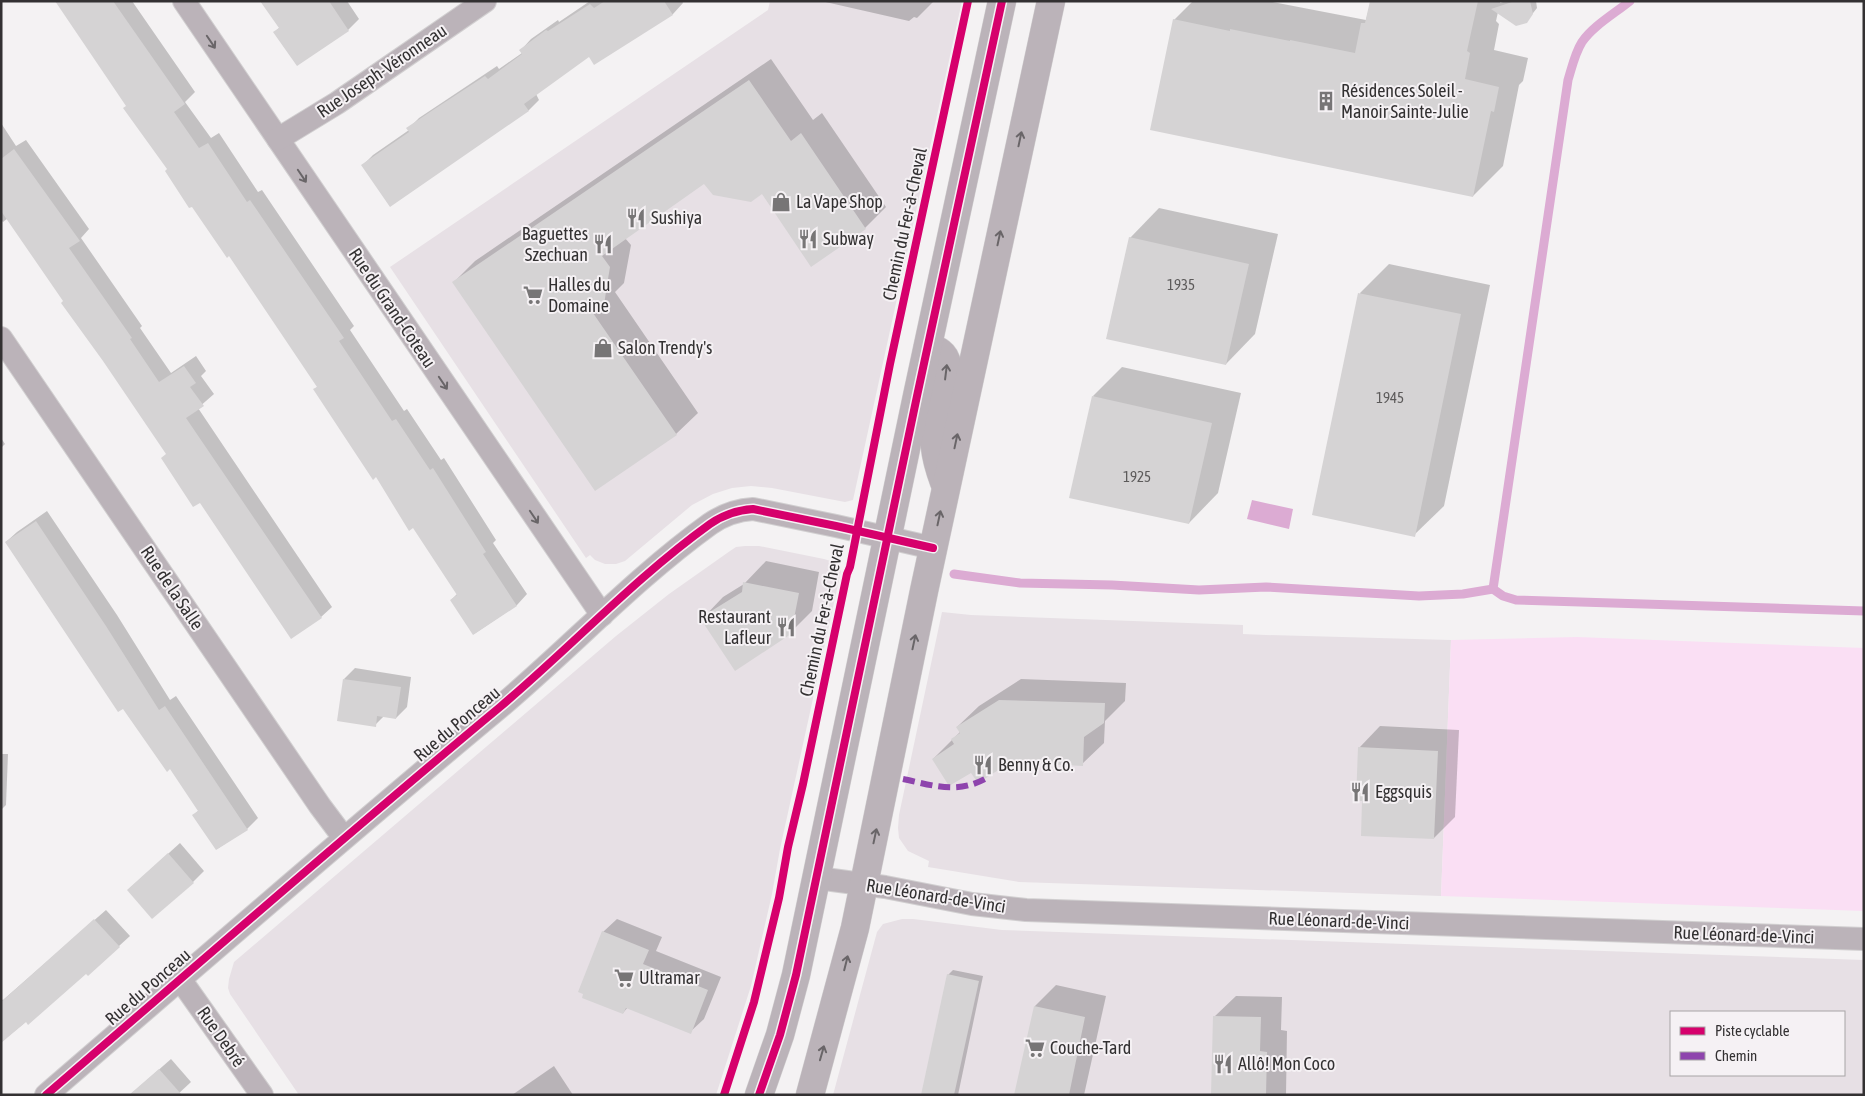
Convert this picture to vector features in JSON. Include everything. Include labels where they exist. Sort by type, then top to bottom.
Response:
[{"type":"street","name":"Rue du Grand-Coteau","points":[[184,1],[602,615]]},
{"type":"street","name":"Rue Joseph-Véronneau","points":[[278,140],[337,103],[485,1]]},
{"type":"street","points":[[759,1095],[787,1012],[817,878],[1002,1]]},
{"type":"street","points":[[810,1095],[841,982],[864,884],[933,548],[1051,1]]},
{"type":"street","name":"Rue de la Salle","points":[[1,338],[320,806],[344,838]]},
{"type":"street","points":[[928,346],[942,353],[946,358],[947,364],[935,446],[936,458],[946,488]]},
{"type":"street","name":"Rue du Ponceau","points":[[46,1095],[344,838],[538,674],[602,615],[712,522],[736,511],[753,509],[933,548]]},
{"type":"street","name":"Rue Léonard-de-Vinci","points":[[817,878],[864,884],[972,904],[1026,910],[1864,939]]},
{"type":"street","name":"Rue Debré","points":[[180,979],[262,1095]]},
{"type":"shaded area","points":[[770,1],[962,1],[853,500],[845,502],[772,488],[751,486],[732,488],[713,494],[692,505],[625,561],[616,564],[605,564],[595,560],[590,555],[586,558],[390,267],[768,10]]},
{"type":"shaded area","points":[[1252,500],[1293,509],[1289,529],[1247,519]]},
{"type":"shaded area","points":[[759,546],[824,559],[834,562],[841,571],[751,986],[716,1095],[299,1095],[230,994],[228,988],[229,979],[234,962],[616,636],[669,594],[730,551],[736,547]]},
{"type":"shaded area","points":[[942,612],[971,615],[1243,625],[1243,634],[1451,640],[1441,896],[1019,882],[928,867],[929,861],[908,851],[899,838],[898,828],[899,815]]},
{"type":"shaded area","points":[[1577,637],[1864,648],[1864,911],[1441,896],[1451,640]]},
{"type":"shaded area","points":[[902,919],[913,919],[1002,930],[1864,960],[1864,1095],[833,1095],[877,932],[883,924]]},
{"type":"building","points":[[55,1],[113,1],[185,104],[174,112],[199,148],[208,143],[247,202],[250,200],[344,338],[339,341],[392,421],[396,419],[430,470],[433,468],[486,552],[483,554],[517,606],[473,635],[450,600],[457,595],[413,528],[409,531],[376,477],[373,480],[313,389],[317,387],[229,256],[227,258],[192,207],[189,208],[165,171],[167,169],[123,108],[126,106]]},
{"type":"building","points":[[260,1],[329,1],[349,31],[297,66],[273,32],[279,28]]},
{"type":"building","points":[[605,1],[664,1],[673,15],[594,65],[589,57],[524,104],[529,111],[390,207],[361,165],[409,132],[406,128],[485,76],[488,79],[522,54],[519,50],[546,30],[548,31],[590,4],[594,8]]},
{"type":"building","name":"Résidences Soleil - Manoir Sainte-Julie","points":[[1370,1],[1478,1],[1467,51],[1470,53],[1465,79],[1499,87],[1494,112],[1491,111],[1473,197],[1150,130],[1173,19],[1355,53],[1361,23],[1365,23]]},
{"type":"building","points":[[1515,1],[1530,1],[1533,14],[1527,23],[1516,26],[1491,9]]},
{"type":"building","name":"Halles du Domaine","points":[[749,80],[791,141],[801,133],[866,229],[811,267],[762,194],[751,202],[713,195],[704,184],[602,256],[610,267],[604,305],[593,313],[677,435],[595,491],[452,282]]},
{"type":"building","points":[[14,149],[80,241],[69,248],[132,338],[130,339],[159,382],[184,366],[196,383],[190,387],[204,406],[186,418],[322,618],[291,639],[200,503],[193,507],[161,458],[166,454],[61,303],[63,301],[1,211],[1,159]]},
{"type":"building","points":[[1129,237],[1249,264],[1226,365],[1106,339]]},
{"type":"building","points":[[1358,293],[1461,314],[1415,537],[1312,515]]},
{"type":"building","points":[[1092,396],[1212,423],[1189,524],[1069,498]]},
{"type":"building","points":[[36,521],[159,710],[165,706],[248,830],[216,850],[192,815],[198,811],[170,769],[167,772],[123,709],[118,712],[5,542]]},
{"type":"building","points":[[743,582],[799,593],[791,634],[735,671],[700,618],[742,592]]},
{"type":"building","points":[[343,679],[401,687],[396,719],[377,716],[376,727],[337,721]]},
{"type":"building","points":[[999,700],[1105,703],[1104,723],[1084,737],[1083,766],[1011,762],[978,783],[971,773],[949,786],[932,759],[954,744],[951,739],[960,733],[956,727]]},
{"type":"building","points":[[1358,747],[1438,751],[1434,839],[1361,836],[1362,801],[1356,801]]},
{"type":"building","points":[[168,853],[194,883],[152,919],[127,890]]},
{"type":"building","points":[[94,919],[120,947],[28,1025],[26,1022],[1,1043],[1,1002]]},
{"type":"building","points":[[602,931],[649,950],[643,964],[708,990],[691,1034],[626,1008],[623,1014],[582,998],[583,994],[578,992]]},
{"type":"building","points":[[947,974],[979,981],[954,1095],[921,1095]]},
{"type":"building","points":[[1034,1006],[1085,1017],[1069,1095],[1014,1095]]},
{"type":"building","points":[[1213,1016],[1261,1017],[1260,1051],[1267,1052],[1266,1095],[1211,1095]]},
{"type":"building","points":[[159,1069],[182,1095],[129,1095]]},
{"type":"waterway","points":[[1630,1],[1598,25],[1582,42],[1577,51],[1568,80],[1493,589],[1503,596],[1516,600],[1864,611]]},
{"type":"waterway","points":[[954,574],[1020,583],[1112,585],[1199,590],[1266,587],[1419,596],[1463,594],[1493,589]]},
{"type":"marked path","points":[[903,779],[937,786],[958,787],[979,782],[990,776]]},
{"type":"cycle path","name":"Chemin du Fer-à-Cheval","points":[[724,1095],[754,1002],[779,898],[788,847],[850,567],[890,364],[968,1]]},
{"type":"cycle path","points":[[759,1095],[780,1035],[796,975],[1002,1]]},
{"type":"cycle path","points":[[46,1095],[329,851],[500,707],[629,590],[682,545],[715,521],[736,512],[753,509],[933,548]]},
{"type":"place","name":"Résidences Soleil - Manoir Sainte-Julie","points":[[1326,101]]},
{"type":"place","name":"La Vape Shop","points":[[781,202]]},
{"type":"place","name":"Sushiya","points":[[636,218]]},
{"type":"place","name":"Subway","points":[[808,239]]},
{"type":"place","name":"Baguettes Szechuan","points":[[603,244]]},
{"type":"place","name":"Halles du Domaine","points":[[533,295]]},
{"type":"place","name":"Salon Trendy's","points":[[603,348]]},
{"type":"place","name":"Restaurant Lafleur","points":[[786,627]]},
{"type":"place","name":"Benny & Co.","points":[[983,765]]},
{"type":"place","name":"Eggsquis","points":[[1360,792]]},
{"type":"place","name":"Ultramar","points":[[624,978]]},
{"type":"place","name":"Couche-Tard","points":[[1035,1048]]},
{"type":"place","name":"Allô! Mon Coco","points":[[1223,1064]]}]
